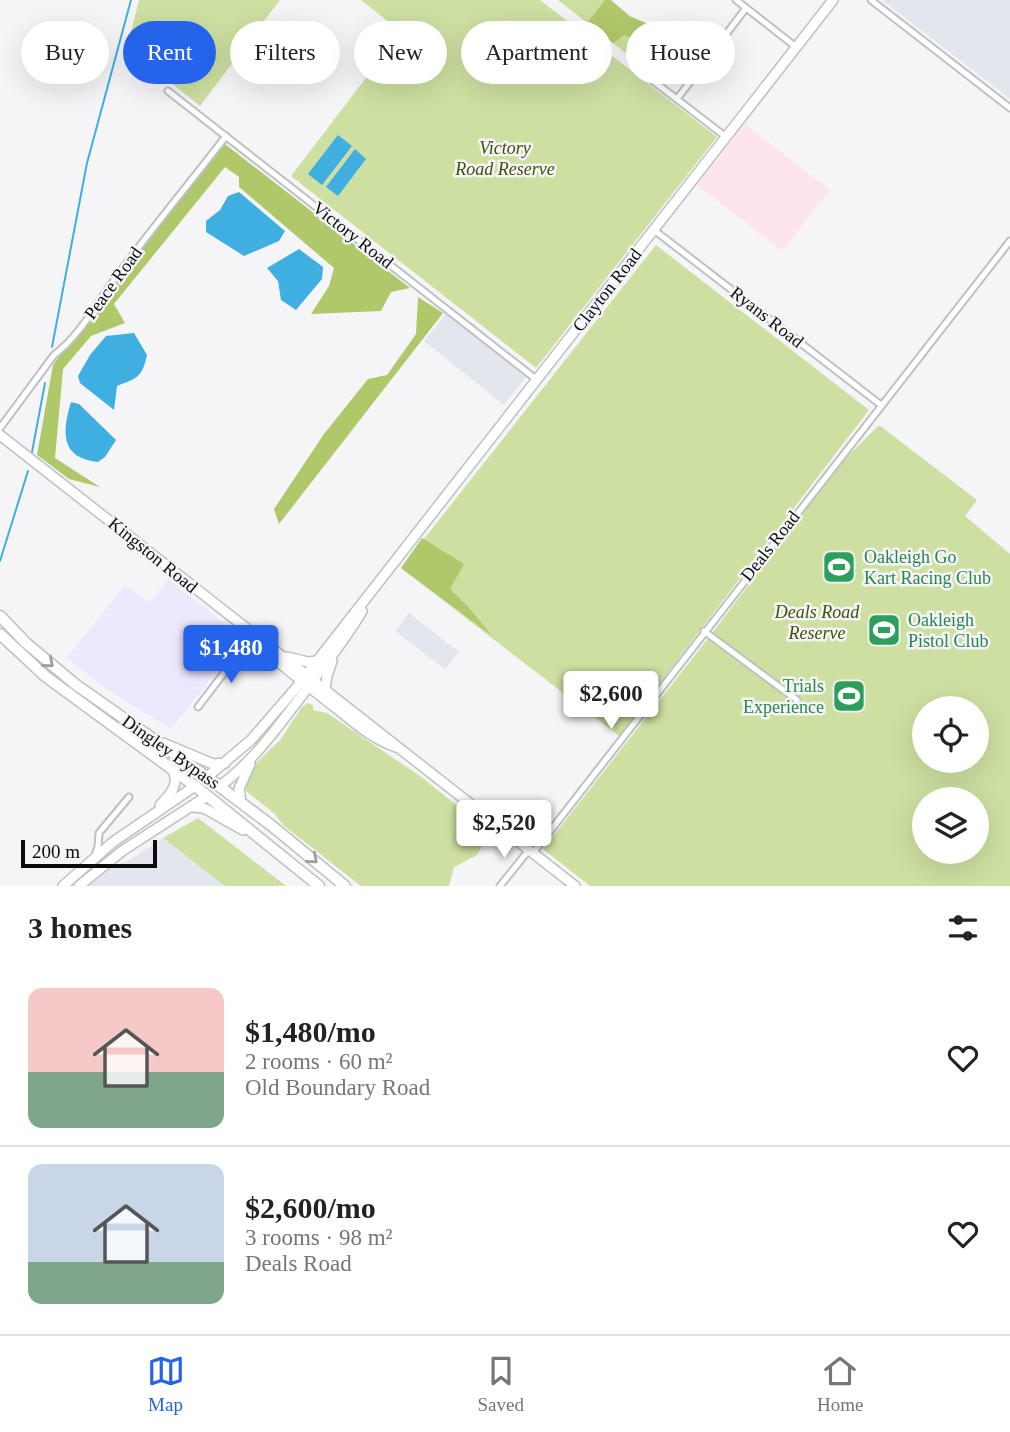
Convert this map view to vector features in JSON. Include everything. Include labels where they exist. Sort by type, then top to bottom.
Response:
[{"type":"highway","name":"Dingley Bypass","points":[[0,615],[26,643],[75,684],[207,776],[345,886]]},
{"type":"highway","name":"Dingley Bypass","points":[[0,634],[45,676],[195,786],[319,886]]},
{"type":"highway","points":[[195,786],[207,776]]},
{"type":"highway","points":[[207,796],[220,786]]},
{"type":"main road","name":"Clayton Road","points":[[307,681],[382,580],[833,0]]},
{"type":"main road","name":"Kingston Road","points":[[0,438],[290,673],[307,681]]},
{"type":"main road","name":"Kingston Road","points":[[0,438],[279,653],[307,681]]},
{"type":"main road","name":"Clayton Road","points":[[307,681],[317,661],[336,645]]},
{"type":"main road","points":[[326,689],[336,645]]},
{"type":"main road","points":[[279,653],[303,661],[317,661]]},
{"type":"main road","points":[[280,708],[289,689],[290,673]]},
{"type":"main road","points":[[307,681],[336,708],[381,742],[397,748]]},
{"type":"main road","points":[[307,681],[326,689],[389,738],[397,748],[575,886]]},
{"type":"main road","points":[[220,786],[254,756],[298,700],[307,681]]},
{"type":"main road","points":[[207,776],[259,732],[307,681]]},
{"type":"main road","points":[[298,700],[312,699],[336,708]]},
{"type":"main road","points":[[161,743],[213,764],[226,762]]},
{"type":"main road","points":[[241,802],[239,789],[254,756]]},
{"type":"main road","points":[[150,817],[174,787],[176,776],[171,768]]},
{"type":"main road","points":[[63,886],[113,842],[195,786]]},
{"type":"main road","points":[[79,886],[113,858],[207,796]]},
{"type":"main road","points":[[192,807],[204,808],[257,836]]},
{"type":"main road","points":[[83,866],[104,856],[113,858]]},
{"type":"street","points":[[736,0],[796,47]]},
{"type":"street","points":[[871,0],[1010,108]]},
{"type":"street","points":[[677,99],[746,8]]},
{"type":"street","points":[[657,84],[726,137]]},
{"type":"street","name":"Victory Road","points":[[168,91],[537,380]]},
{"type":"street","name":"Peace Road","points":[[0,428],[226,136]]},
{"type":"street","name":"Ryans Road","points":[[654,230],[881,405]]},
{"type":"street","name":"Deals Road","points":[[500,886],[531,851],[705,631],[1010,241]]},
{"type":"street","points":[[705,631],[797,700]]},
{"type":"street","points":[[198,707],[243,648],[245,634]]},
{"type":"street","points":[[243,648],[258,646]]},
{"type":"street","points":[[93,858],[98,847],[98,836],[129,797]]},
{"type":"street","points":[[107,824],[103,837],[113,842]]},
{"type":"shaded area","points":[[882,0],[1010,0],[1010,99]]},
{"type":"shaded area","points":[[745,124],[830,190],[782,251],[697,185]]},
{"type":"shaded area","points":[[446,314],[526,377],[504,405],[424,341]]},
{"type":"shaded area","points":[[168,579],[240,636],[239,643],[171,729],[112,693],[67,658],[125,585],[150,603]]},
{"type":"shaded area","points":[[409,613],[459,652],[445,669],[395,631]]},
{"type":"shaded area","points":[[163,838],[225,886],[89,886],[112,867],[130,860]]},
{"type":"green space","points":[[139,0],[280,0],[264,21],[230,21],[230,66],[200,106],[172,84],[216,84],[216,21],[134,21]]},
{"type":"green space","name":"Victory Road Reserve","points":[[361,0],[540,0],[567,21],[461,21],[461,84],[612,84],[612,56],[626,67],[626,84],[649,84],[717,137],[536,368],[291,176],[361,84],[447,84],[447,21],[387,21]]},
{"type":"green space","points":[[558,0],[610,0],[637,21],[626,21],[626,53],[612,42],[612,21],[585,21]]},
{"type":"green space","points":[[605,0],[611,0],[629,16],[641,21],[626,21],[626,36],[613,43],[612,21],[589,21]]},
{"type":"green space","points":[[225,144],[410,288],[391,292],[381,311],[311,314],[329,286],[334,268],[239,187],[239,177],[225,167],[114,304],[125,323],[91,336],[63,369],[55,458],[100,487],[69,479],[37,455],[53,365],[99,300]]},
{"type":"green space","points":[[656,245],[869,410],[619,736],[401,568]]},
{"type":"green space","points":[[418,297],[443,313],[279,524],[274,509],[324,434],[368,379],[387,375],[416,334]]},
{"type":"green space","name":"Deals Road Reserve","points":[[879,425],[977,500],[965,516],[1010,554],[1010,886],[590,886],[543,849],[841,463]]},
{"type":"green space","points":[[422,538],[464,564],[450,589],[491,635],[401,568]]},
{"type":"green space","points":[[308,703],[313,705],[313,710],[327,713],[420,776],[490,832],[477,855],[454,867],[449,886],[361,886],[283,825],[275,814],[246,791],[245,779],[255,764],[280,740],[302,707]]},
{"type":"green space","points":[[198,818],[286,886],[225,886],[163,838]]},
{"type":"water","points":[[338,135],[352,146],[322,185],[308,174]]},
{"type":"water","points":[[355,149],[366,159],[338,196],[326,187]]},
{"type":"water","points":[[239,192],[285,231],[279,241],[244,256],[206,232],[206,221],[220,210],[228,196]]},
{"type":"water","points":[[299,249],[323,267],[322,279],[296,310],[281,300],[278,281],[267,268]]},
{"type":"water","points":[[134,333],[147,355],[145,363],[138,376],[117,386],[114,410],[80,383],[78,376],[90,355],[106,336]]},
{"type":"water","points":[[71,402],[79,404],[116,440],[105,457],[98,462],[86,460],[70,449],[66,423]]},
{"type":"waterway","points":[[52,347],[87,163],[131,0]]},
{"type":"waterway","points":[[32,452],[45,383]]},
{"type":"waterway","points":[[0,561],[28,471]]},
{"type":"place","name":"Oakleigh Go Kart Racing Club","points":[[839,567]]},
{"type":"place","name":"Oakleigh Pistol Club","points":[[884,630]]},
{"type":"place","name":"Trials Experience","points":[[849,696]]}]
